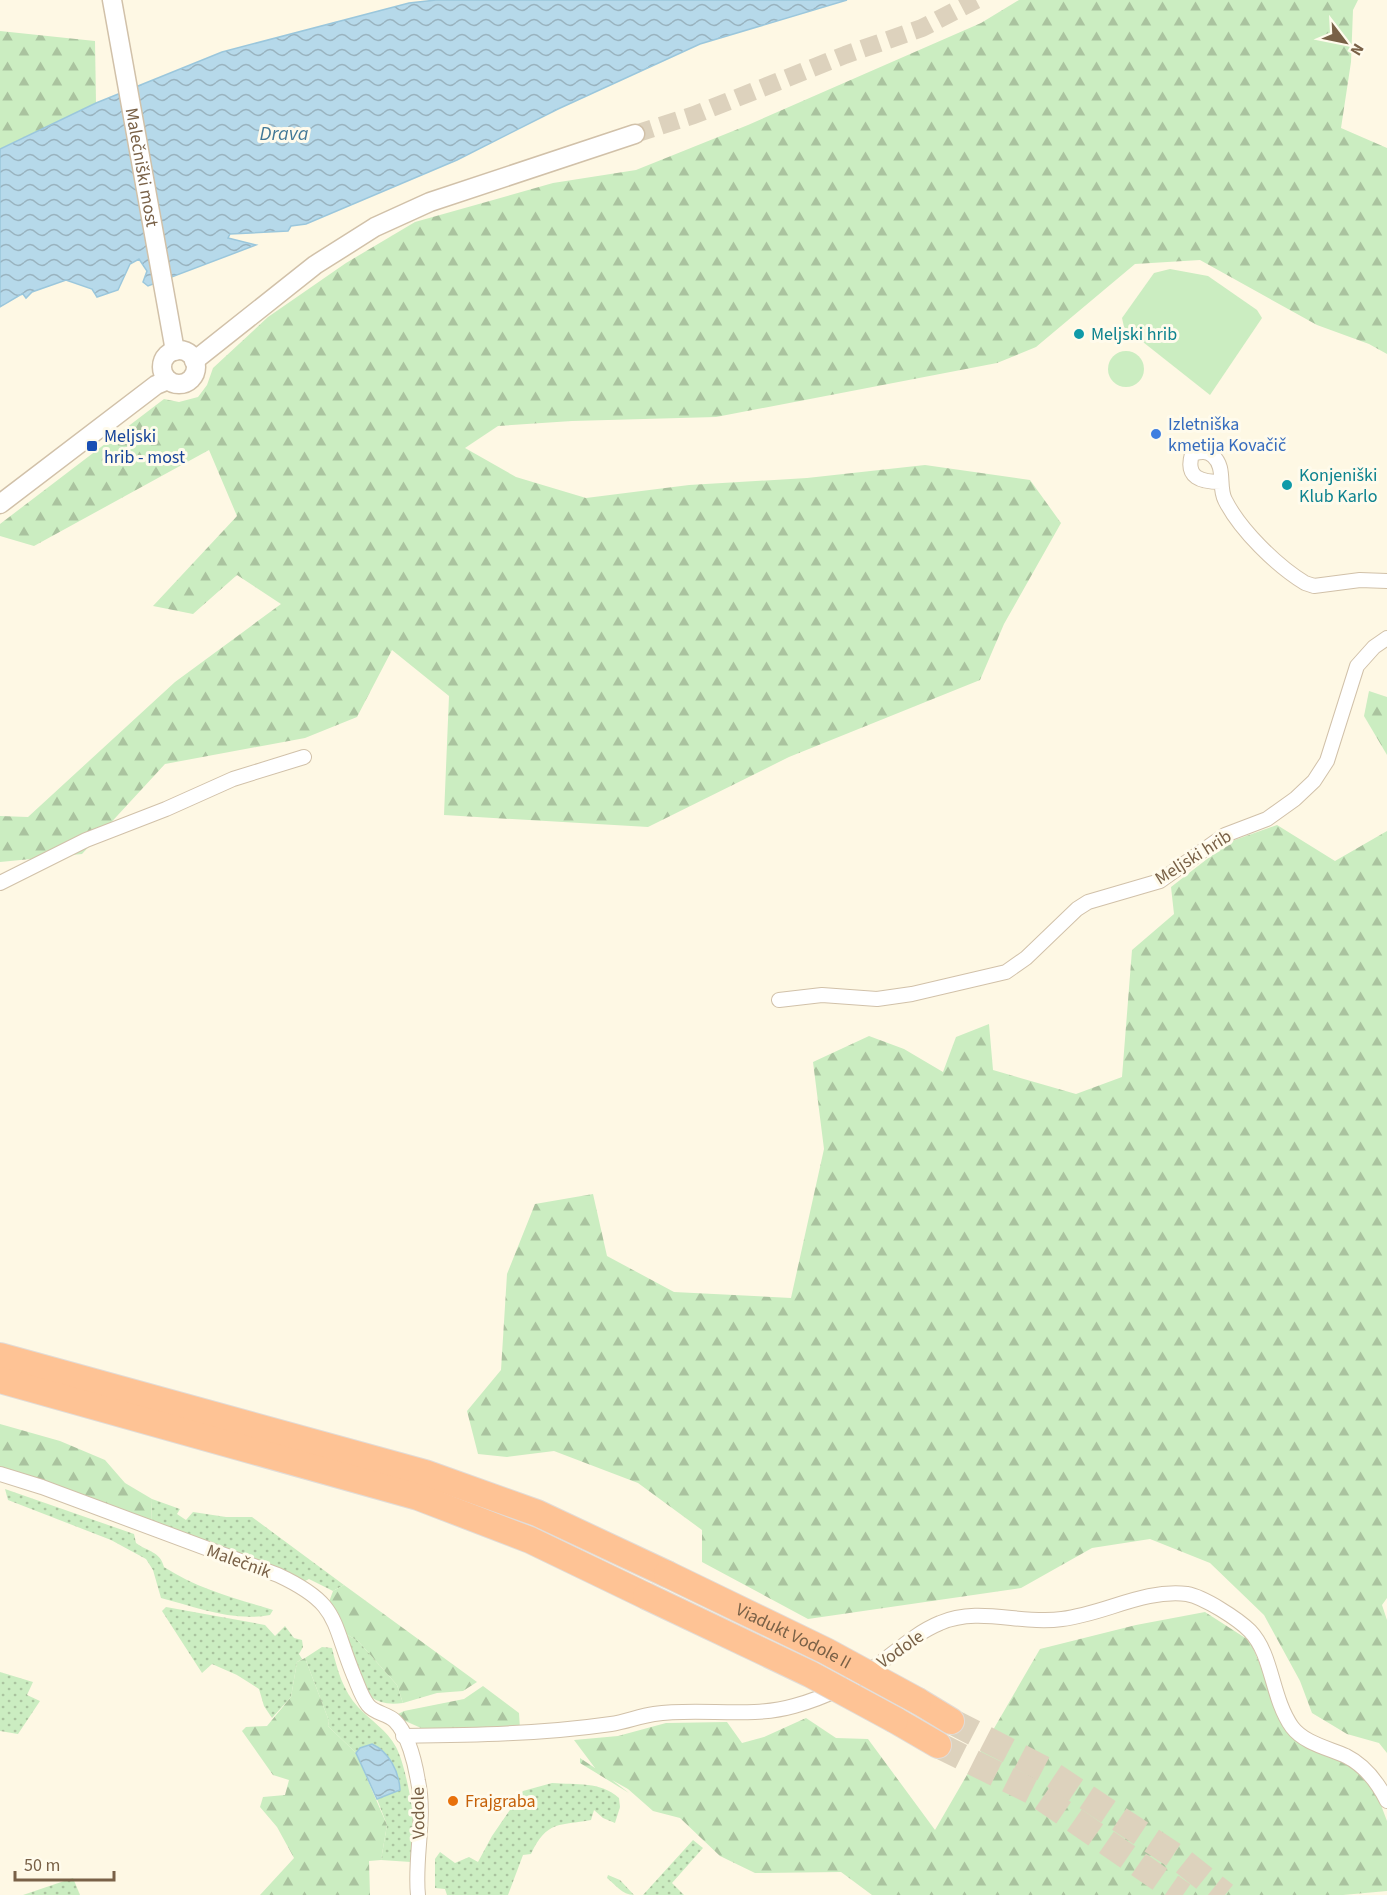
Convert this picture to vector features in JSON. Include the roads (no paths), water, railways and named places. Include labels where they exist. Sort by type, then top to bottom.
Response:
[{"type":"highway","name":"Viadukt Vodole II","points":[[0,1356],[425,1473],[537,1513],[826,1651],[951,1720]]},
{"type":"highway","name":"Viadukt Vodole II","points":[[0,1380],[418,1497],[530,1540],[810,1674],[938,1745]]},
{"type":"street","name":"Malečniški most","points":[[112,0],[174,342]]},
{"type":"street","points":[[194,361],[315,265],[375,227],[430,202],[635,134]]},
{"type":"street","points":[[174,342],[194,361],[195,372],[188,382],[178,384],[168,380],[162,368],[174,342]]},
{"type":"street","points":[[0,504],[156,385],[168,380]]},
{"type":"street","points":[[1221,482],[1224,499],[1262,548],[1305,583],[1314,586],[1360,580],[1387,581]]},
{"type":"street","name":"Meljski hrib","points":[[779,1000],[822,995],[889,997],[1006,972],[1026,958],[1088,902],[1160,881],[1225,835],[1267,819],[1295,800],[1314,781],[1327,761],[1357,666],[1374,647],[1387,638]]},
{"type":"street","points":[[0,883],[86,840],[166,810],[233,779],[304,757]]},
{"type":"street","name":"Malečnik","points":[[0,1474],[42,1487],[278,1575],[304,1589],[327,1609],[339,1629],[350,1667],[369,1706],[395,1721],[403,1736]]},
{"type":"street","name":"Vodole","points":[[418,1895],[416,1874],[420,1807],[419,1782],[403,1736],[520,1734],[613,1724],[654,1714],[768,1712],[796,1706],[852,1681],[926,1630],[949,1620],[1001,1615],[1030,1620],[1060,1620],[1090,1615],[1148,1595],[1191,1594],[1224,1612],[1249,1630],[1263,1648],[1279,1706],[1295,1731],[1317,1745],[1349,1758],[1371,1774],[1387,1801]]},
{"type":"water","name":"Drava","points":[[436,0],[847,0],[700,44],[558,109],[457,160],[306,224],[291,226],[288,231],[230,234],[228,238],[256,245],[148,286],[143,282],[147,271],[139,259],[130,264],[118,290],[97,297],[92,289],[66,280],[32,292],[26,298],[23,294],[20,295],[0,307],[0,149],[96,103],[222,52],[409,3]]},
{"type":"water","points":[[372,1744],[378,1747],[392,1763],[398,1776],[400,1790],[377,1799],[356,1753],[360,1748]]},
{"type":"tunnel","points":[[635,134],[694,115],[845,55],[922,28],[976,0]]},
{"type":"tunnel","points":[[951,1721],[1044,1769],[1181,1860],[1225,1895]]},
{"type":"tunnel","points":[[938,1745],[1035,1793],[1183,1895]]},
{"type":"place","name":"Meljski hrib","points":[[1079,334]]},
{"type":"place","name":"Izletniška kmetija Kovačič","points":[[1156,434]]},
{"type":"place","name":"Meljski hrib - most","points":[[92,446]]},
{"type":"place","name":"Konjeniški Klub Karlo","points":[[1287,485]]},
{"type":"place","name":"Frajgraba","points":[[453,1801]]}]
